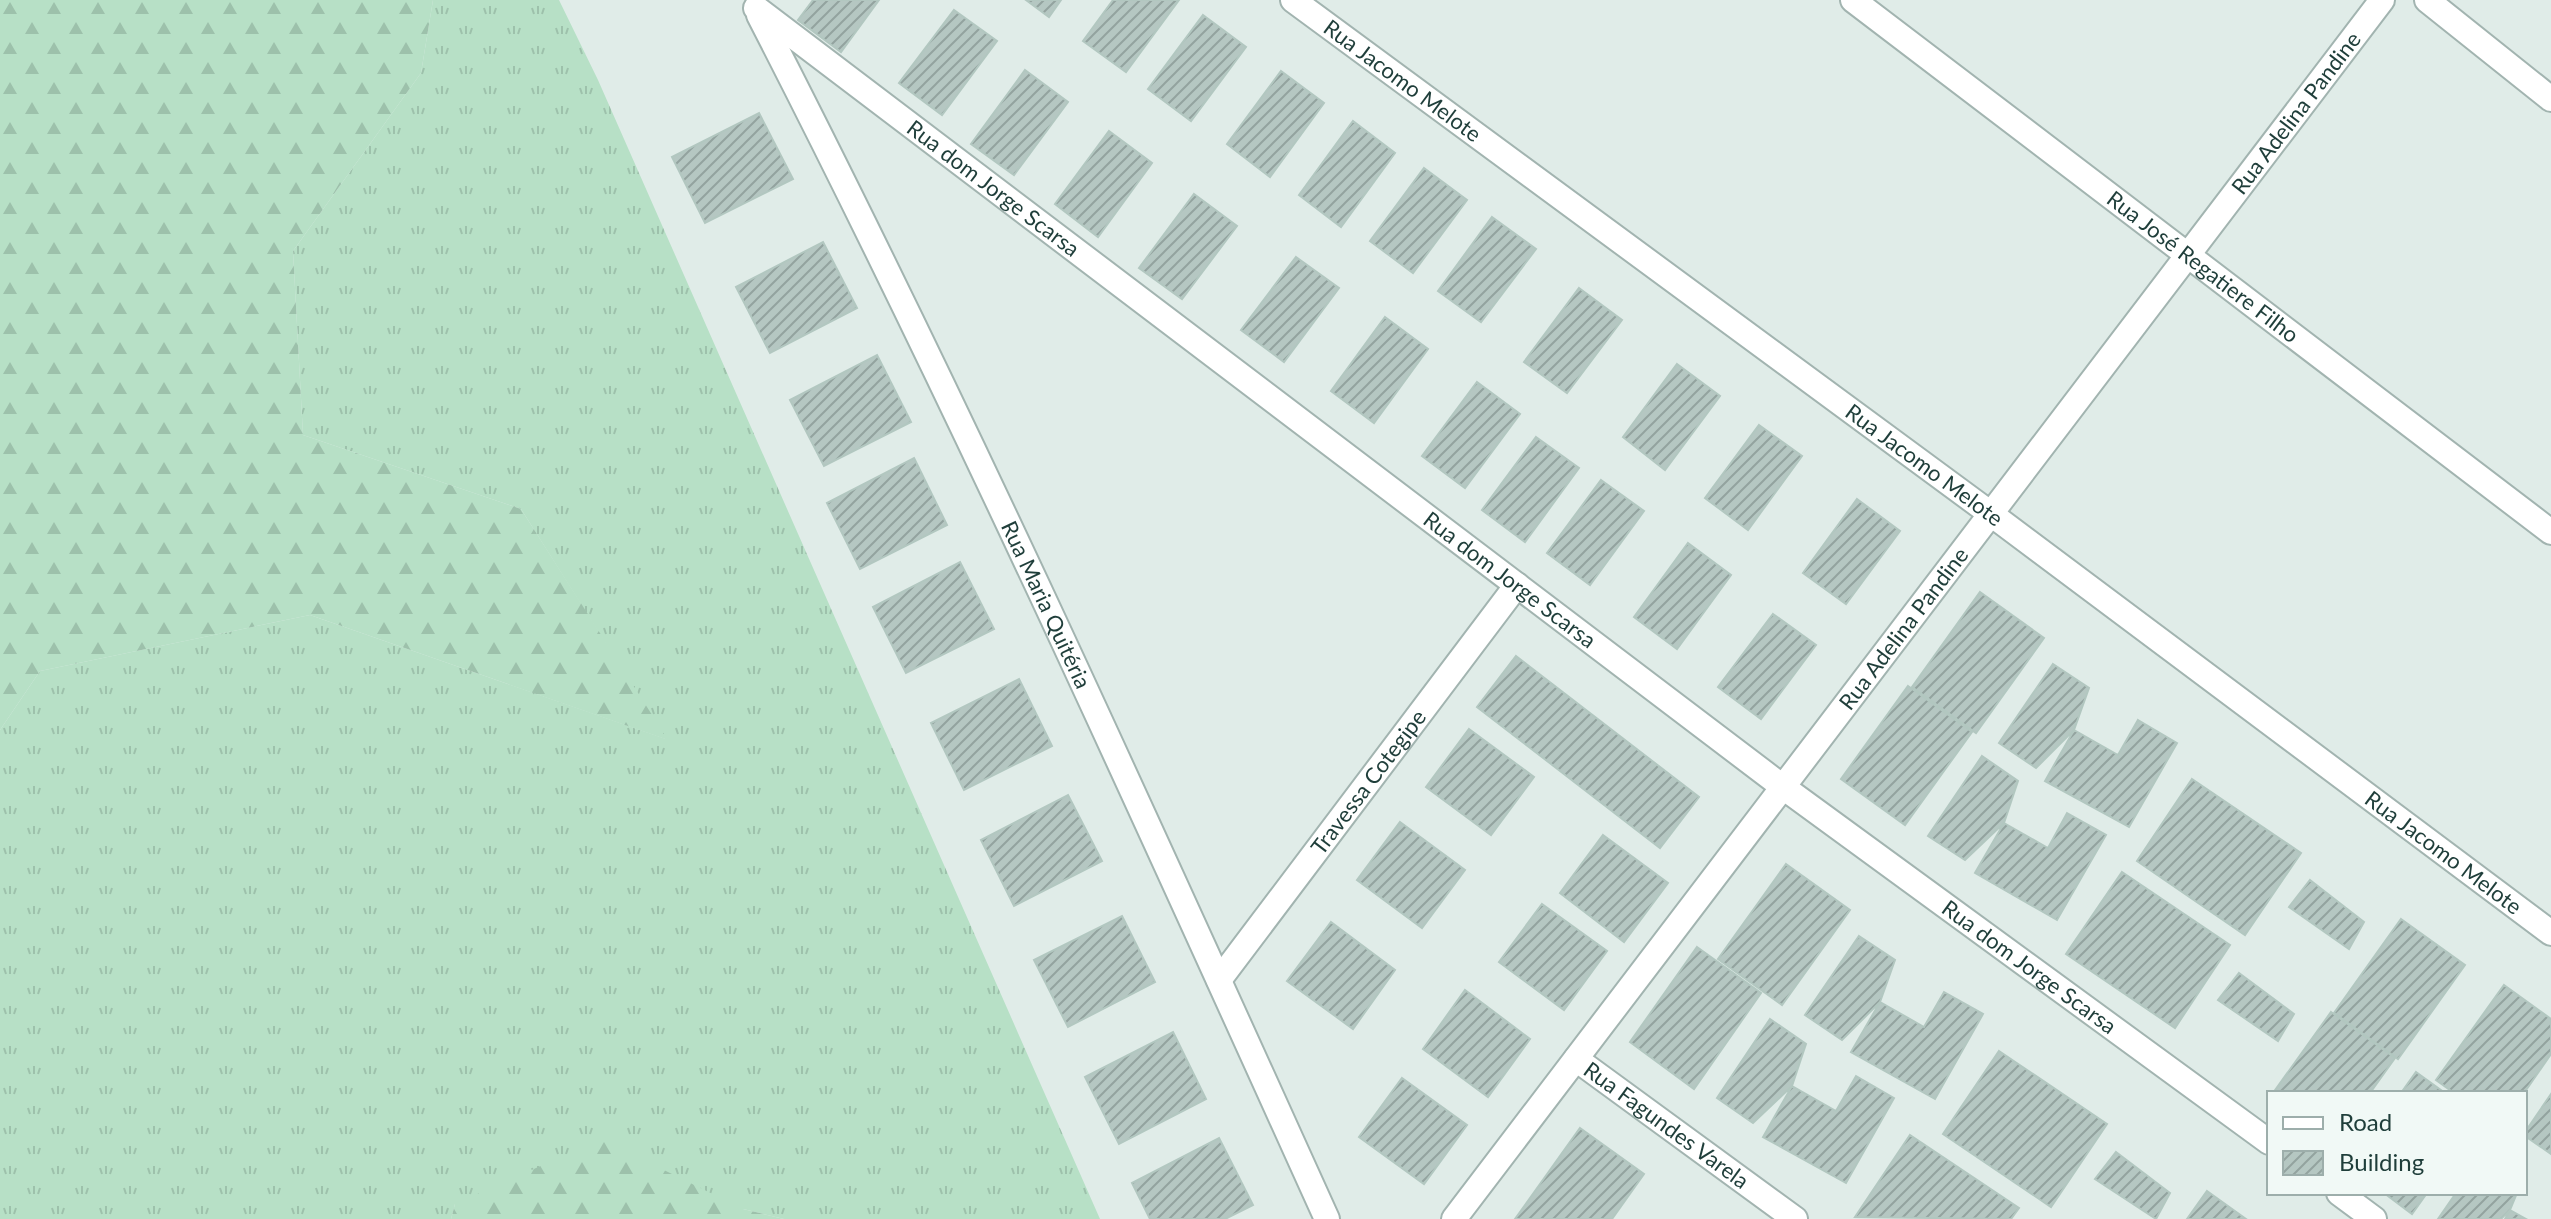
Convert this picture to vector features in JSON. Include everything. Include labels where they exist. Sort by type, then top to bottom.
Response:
[{"type":"street","name":"Rua Jacomo Melote","points":[[1293,0],[1991,514],[2551,933]]},
{"type":"street","name":"Rua José Regatiere Filho","points":[[1853,0],[2551,532]]},
{"type":"street","name":"Rua Adelina Pandine","points":[[1454,1219],[2382,0]]},
{"type":"street","points":[[2427,0],[2551,99]]},
{"type":"street","name":"Rua dom Jorge Scarsa","points":[[752,4],[1783,787],[2267,1141]]},
{"type":"street","name":"Rua Maria Quitéria","points":[[752,4],[829,151],[1090,694],[1327,1219]]},
{"type":"street","name":"Travessa Cotegipe","points":[[1219,980],[1517,585]]},
{"type":"street","name":"Rua Fagundes Varela","points":[[1576,1059],[1795,1219]]},
{"type":"street","points":[[2342,1195],[2374,1219]]},
{"type":"green space","points":[[0,0],[433,0],[421,73],[293,251],[303,435],[521,509],[668,740],[310,615],[40,671],[0,730]]},
{"type":"green space","points":[[433,0],[559,0],[598,80],[1100,1219],[784,1219],[743,1209],[455,1204],[451,1219],[0,1219],[0,730],[40,671],[310,615],[666,739],[521,509],[303,435],[293,251],[421,73]]},
{"type":"green space","points":[[601,1139],[743,1209],[784,1219],[451,1219],[455,1204]]},
{"type":"building","points":[[813,0],[879,0],[841,52],[798,20]]},
{"type":"building","points":[[1026,0],[1061,0],[1049,17]]},
{"type":"building","points":[[1113,0],[1179,0],[1126,72],[1083,41]]},
{"type":"building","points":[[954,10],[997,41],[942,115],[899,83]]},
{"type":"building","points":[[1203,15],[1246,47],[1191,121],[1148,89]]},
{"type":"building","points":[[1025,70],[1068,102],[1014,175],[971,144]]},
{"type":"building","points":[[1281,71],[1324,103],[1270,177],[1227,144]]},
{"type":"building","points":[[759,113],[793,179],[705,223],[672,157]]},
{"type":"building","points":[[1353,121],[1395,153],[1341,227],[1299,195]]},
{"type":"building","points":[[1109,131],[1152,163],[1098,237],[1055,204]]},
{"type":"building","points":[[1424,168],[1467,200],[1413,273],[1370,241]]},
{"type":"building","points":[[1194,194],[1237,226],[1182,299],[1139,268]]},
{"type":"building","points":[[1492,217],[1536,249],[1481,322],[1438,291]]},
{"type":"building","points":[[823,242],[857,308],[770,353],[736,287]]},
{"type":"building","points":[[1296,257],[1339,288],[1284,362],[1241,330]]},
{"type":"building","points":[[1579,288],[1622,320],[1567,393],[1524,362]]},
{"type":"building","points":[[1385,317],[1428,349],[1374,423],[1331,391]]},
{"type":"building","points":[[877,355],[911,422],[824,466],[790,400]]},
{"type":"building","points":[[1677,364],[1720,396],[1665,470],[1623,437]]},
{"type":"building","points":[[1477,382],[1520,414],[1465,488],[1422,456]]},
{"type":"building","points":[[1759,425],[1802,456],[1748,530],[1705,498]]},
{"type":"building","points":[[1536,437],[1579,468],[1525,542],[1482,510]]},
{"type":"building","points":[[914,458],[947,525],[860,569],[827,503]]},
{"type":"building","points":[[1601,480],[1644,511],[1590,585],[1547,553]]},
{"type":"building","points":[[1857,499],[1900,531],[1846,604],[1803,573]]},
{"type":"building","points":[[1688,543],[1731,575],[1677,649],[1634,617]]},
{"type":"building","points":[[960,562],[994,629],[906,673],[873,607]]},
{"type":"building","points":[[1980,592],[2044,638],[1976,733],[1912,687]]},
{"type":"building","points":[[1773,614],[1816,645],[1761,719],[1718,687]]},
{"type":"building","points":[[1516,656],[1699,797],[1660,848],[1477,707]]},
{"type":"building","points":[[2053,664],[2089,688],[2074,730],[2036,768],[1999,743]]},
{"type":"building","points":[[1019,679],[1052,746],[964,790],[931,723]]},
{"type":"building","points":[[1908,686],[1972,732],[1905,825],[1841,779]]},
{"type":"building","points":[[2138,720],[2177,743],[2129,827],[2045,781],[2074,730],[2118,755]]},
{"type":"building","points":[[1469,729],[1534,777],[1491,835],[1426,787]]},
{"type":"building","points":[[1982,756],[2018,781],[2004,823],[1965,860],[1928,836]]},
{"type":"building","points":[[2192,779],[2301,853],[2245,935],[2137,861]]},
{"type":"building","points":[[1068,795],[1102,861],[1014,906],[981,840]]},
{"type":"building","points":[[2067,813],[2106,835],[2057,920],[1975,873],[2004,823],[2048,848]]},
{"type":"building","points":[[1400,822],[1465,870],[1422,928],[1357,880]]},
{"type":"building","points":[[1603,835],[1668,883],[1624,942],[1560,893]]},
{"type":"building","points":[[1786,864],[1850,910],[1782,1005],[1718,959]]},
{"type":"building","points":[[2122,872],[2230,945],[2175,1028],[2066,954]]},
{"type":"building","points":[[2310,880],[2364,922],[2349,949],[2289,907]]},
{"type":"building","points":[[1542,904],[1607,951],[1564,1010],[1499,962]]},
{"type":"building","points":[[1122,916],[1155,982],[1068,1027],[1034,960]]},
{"type":"building","points":[[2401,919],[2465,965],[2398,1059],[2334,1013]]},
{"type":"building","points":[[1331,922],[1395,970],[1353,1029],[1287,981]]},
{"type":"building","points":[[1859,936],[1895,960],[1880,1002],[1842,1040],[1805,1015]]},
{"type":"building","points":[[1697,947],[1761,993],[1694,1089],[1630,1042]]},
{"type":"building","points":[[2239,973],[2294,1014],[2278,1041],[2218,1000]]},
{"type":"building","points":[[2504,985],[2551,1019],[2551,1054],[2525,1091],[2451,1091],[2436,1080]]},
{"type":"building","points":[[1465,990],[1530,1039],[1488,1097],[1423,1049]]},
{"type":"building","points":[[1944,992],[1983,1014],[1935,1099],[1851,1052],[1880,1002],[1924,1027]]},
{"type":"building","points":[[2331,1012],[2395,1058],[2371,1091],[2274,1091]]},
{"type":"building","points":[[1770,1019],[1806,1044],[1792,1086],[1753,1123],[1717,1098]]},
{"type":"building","points":[[1173,1032],[1206,1099],[1119,1144],[1085,1077]]},
{"type":"building","points":[[1999,1051],[2107,1124],[2051,1207],[1943,1134]]},
{"type":"building","points":[[2416,1072],[2442,1091],[2402,1091]]},
{"type":"building","points":[[1856,1076],[1894,1098],[1846,1183],[1763,1137],[1792,1086],[1836,1111]]},
{"type":"building","points":[[1402,1078],[1467,1125],[1424,1184],[1359,1137]]},
{"type":"building","points":[[2551,1094],[2551,1154],[2527,1137],[2527,1129]]},
{"type":"building","points":[[1580,1128],[1644,1174],[1612,1219],[1515,1219]]},
{"type":"building","points":[[1910,1135],[2019,1208],[2011,1219],[1855,1217]]},
{"type":"building","points":[[1219,1138],[1253,1205],[1225,1219],[1150,1219],[1132,1183]]},
{"type":"building","points":[[2116,1152],[2170,1193],[2156,1219],[2095,1179]]},
{"type":"building","points":[[2207,1191],[2246,1219],[2187,1219]]},
{"type":"building","points":[[2387,1195],[2426,1195],[2412,1214]]},
{"type":"building","points":[[2455,1195],[2516,1195],[2510,1210],[2501,1219],[2438,1219]]},
{"type":"building","points":[[2510,1210],[2526,1219],[2505,1219]]}]
